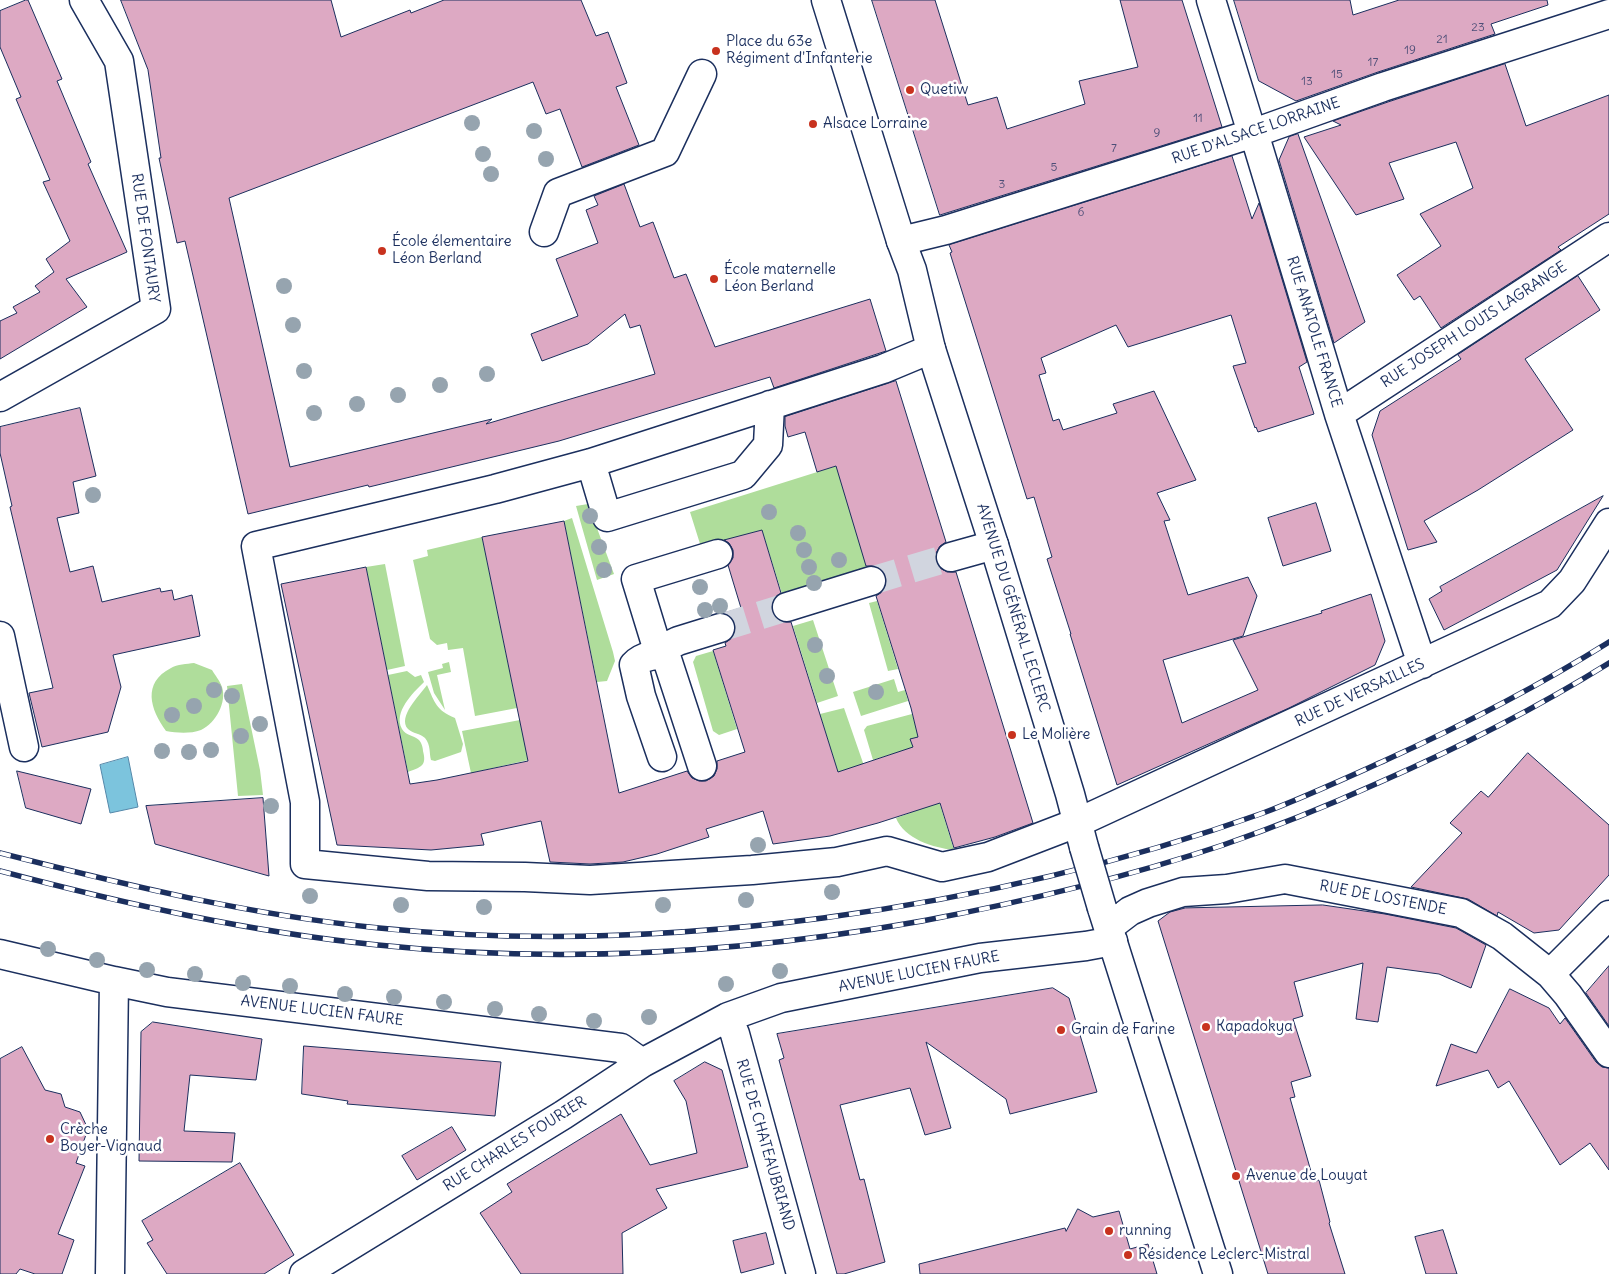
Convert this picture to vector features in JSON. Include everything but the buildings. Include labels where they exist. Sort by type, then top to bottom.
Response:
[{"type":"street","name":"RUE DE FONTAURY","points":[[0,397],[156,309],[119,61],[84,0]]},
{"type":"street","name":"AVENUE DU GÉNÉRAL LECLERC","points":[[826,0],[900,241],[912,270],[931,349],[994,545],[1108,925],[1218,1274]]},
{"type":"street","name":"RUE ANATOLE FRANCE","points":[[1210,0],[1248,120],[1254,133],[1339,414],[1422,664]]},
{"type":"street","name":"RUE D'ALSACE LORRAINE","points":[[900,241],[946,230],[1254,133],[1383,87],[1609,14]]},
{"type":"street","points":[[544,232],[558,193],[665,152],[702,74]]},
{"type":"street","name":"RUE JOSEPH LOUIS LAGRANGE","points":[[1339,414],[1609,237]]},
{"type":"street","points":[[770,406],[768,445],[743,475],[607,517],[591,463],[883,369],[931,349]]},
{"type":"street","name":"RUE DE VERSAILLES","points":[[591,463],[495,489],[256,546],[305,802],[305,864],[428,876],[590,880],[752,870],[837,862],[887,851],[942,867],[1082,834],[1422,664],[1550,604],[1572,581],[1609,524]]},
{"type":"street","points":[[951,556],[994,545]]},
{"type":"street","points":[[702,766],[667,659],[661,655],[636,579],[718,554]]},
{"type":"street","points":[[787,607],[871,581]]},
{"type":"street","points":[[662,757],[641,696],[634,665],[640,659],[661,655],[670,645],[678,641],[720,628]]},
{"type":"street","points":[[0,636],[24,747]]},
{"type":"street","name":"RUE DE LOSTENDE","points":[[1108,925],[1130,911],[1148,903],[1184,892],[1227,889],[1285,880],[1461,913],[1502,936],[1550,974],[1568,995],[1609,1052]]},
{"type":"street","points":[[1550,974],[1609,916]]},
{"type":"street","name":"AVENUE LUCIEN FAURE","points":[[728,1017],[781,998],[980,958],[1086,946],[1108,925]]},
{"type":"street","name":"AVENUE LUCIEN FAURE","points":[[0,954],[167,992],[621,1048],[642,1063]]},
{"type":"street","points":[[110,1274],[114,981]]},
{"type":"street","name":"RUE CHARLES FOURIER","points":[[304,1274],[563,1115],[642,1063],[728,1017]]},
{"type":"street","name":"RUE DE CHATEAUBRIAND","points":[[728,1017],[735,1034],[801,1274]]},
{"type":"green space","points":[[849,462],[849,507],[868,571],[783,597],[762,530],[701,547],[690,512]]},
{"type":"green space","points":[[588,504],[614,574],[597,580],[576,506]]},
{"type":"green space","points":[[572,518],[615,661],[607,681],[597,682],[564,521]]},
{"type":"green space","points":[[482,537],[517,708],[475,716],[463,648],[448,650],[447,643],[437,645],[430,639],[413,560],[428,556],[427,550]]},
{"type":"green space","points":[[385,564],[405,666],[387,670],[366,567]]},
{"type":"green space","points":[[877,601],[898,669],[888,671],[869,603]]},
{"type":"green space","points":[[813,620],[838,696],[817,703],[793,626]]},
{"type":"green space","points":[[713,651],[737,729],[719,735],[713,731],[693,662],[696,656]]},
{"type":"green space","points":[[449,662],[451,672],[437,675],[445,710],[434,693],[428,672],[443,668],[442,664]]},
{"type":"green space","points":[[194,663],[212,670],[222,687],[222,705],[216,717],[201,730],[183,733],[166,731],[160,723],[153,705],[152,689],[162,674],[171,668]]},
{"type":"green space","points":[[407,671],[415,677],[421,675],[424,682],[406,703],[400,716],[402,729],[420,741],[424,756],[422,765],[408,772],[388,675]]},
{"type":"green space","points":[[894,679],[898,692],[905,690],[908,701],[861,716],[853,692]]},
{"type":"green space","points":[[242,684],[260,770],[263,795],[238,796],[227,686]]},
{"type":"green space","points":[[427,685],[440,709],[455,718],[463,744],[461,752],[435,761],[431,760],[429,746],[425,738],[410,731],[405,724],[407,712]]},
{"type":"green space","points":[[844,708],[870,783],[844,792],[820,714]]},
{"type":"green space","points":[[912,714],[954,850],[929,845],[906,832],[896,818],[910,813],[892,754],[873,760],[864,730],[867,726]]},
{"type":"green space","points":[[520,720],[528,760],[471,773],[462,731]]},
{"type":"water","points":[[128,757],[138,807],[110,813],[100,765]]},
{"type":"tunnel","points":[[871,581],[951,557]]},
{"type":"tunnel","points":[[720,628],[787,607]]},
{"type":"railway","points":[[0,853],[188,898],[235,907],[331,922],[434,933],[601,936],[712,930],[823,918],[935,900],[1046,877],[1155,848],[1263,813],[1341,780],[1443,733],[1527,690],[1609,642]]},
{"type":"railway","points":[[0,871],[188,916],[283,933],[378,945],[446,951],[582,954],[719,948],[787,941],[922,921],[998,906],[1111,879],[1223,845],[1359,792],[1437,756],[1524,712],[1609,663]]},
{"type":"place","name":"Place du 63e Régiment d'Infanterie","points":[[716,51]]},
{"type":"place","name":"Quetiw","points":[[910,90]]},
{"type":"place","name":"Alsace Lorraine","points":[[813,124]]},
{"type":"place","name":"École élementaire Léon Berland","points":[[382,251]]},
{"type":"place","name":"École maternelle Léon Berland","points":[[714,279]]},
{"type":"place","name":"Le Molière","points":[[1012,735]]},
{"type":"place","name":"Kapadokya","points":[[1206,1027]]},
{"type":"place","name":"Grain de Farine","points":[[1061,1030]]},
{"type":"place","name":"Crèche Boyer-Vignaud","points":[[50,1139]]},
{"type":"place","name":"Avenue de Louyat","points":[[1236,1176]]},
{"type":"place","name":"running","points":[[1109,1231]]},
{"type":"place","name":"Résidence Leclerc-Mistral","points":[[1128,1255]]}]
